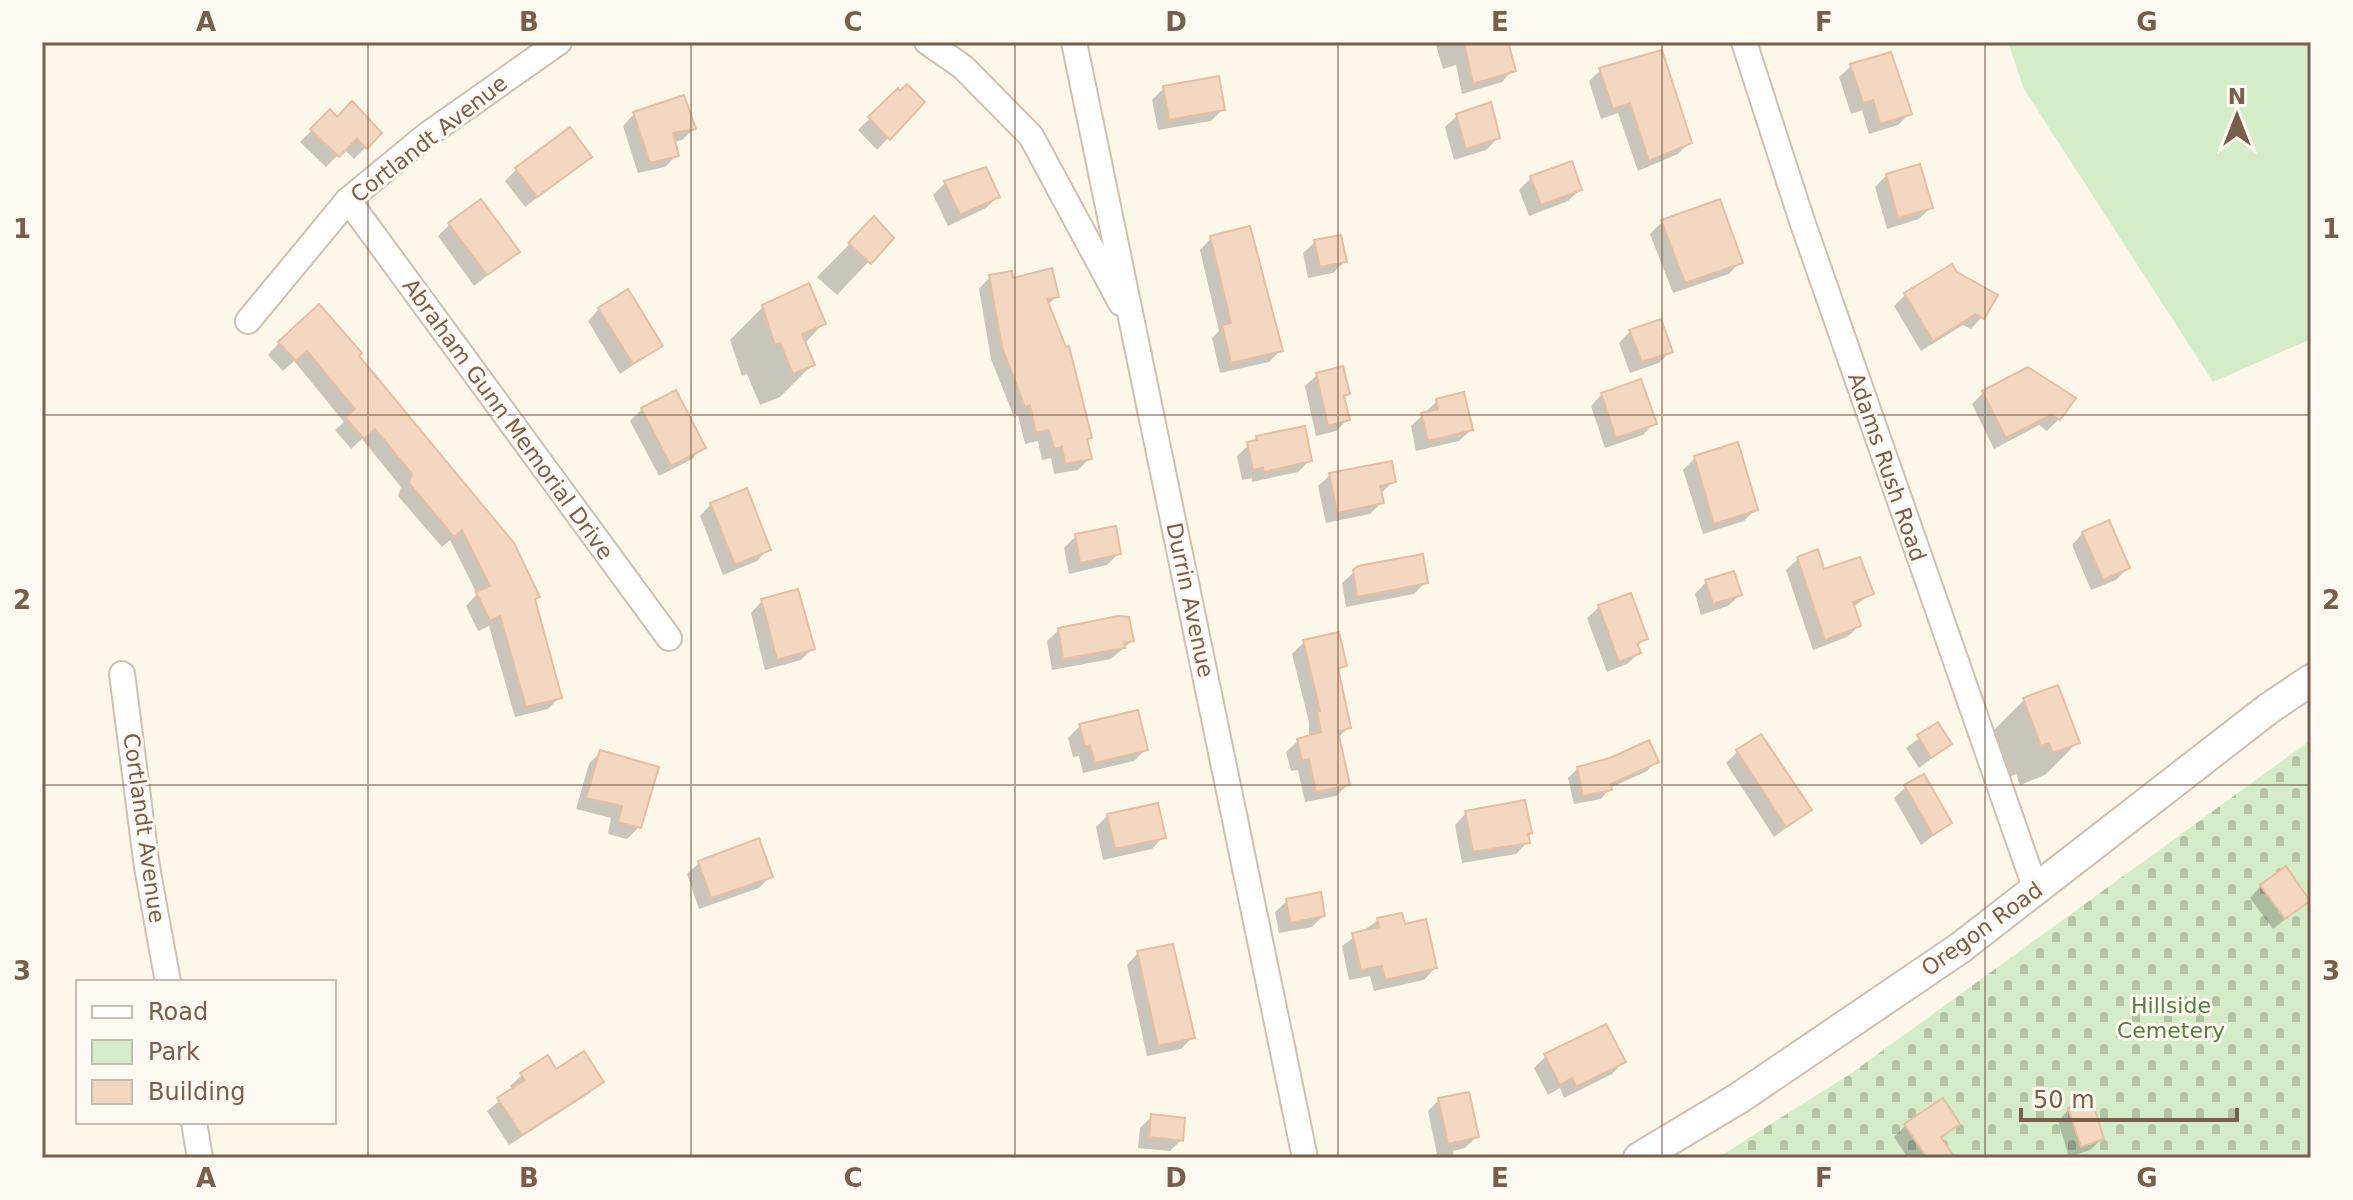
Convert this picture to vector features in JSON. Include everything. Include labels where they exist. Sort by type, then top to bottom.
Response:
[{"type":"street","name":"Cortlandt Avenue","points":[[248,321],[348,200],[427,135],[559,42]]},
{"type":"street","points":[[927,42],[963,67],[1031,136],[1133,326]]},
{"type":"street","name":"Durrin Avenue","points":[[1074,42],[1305,1158]]},
{"type":"street","name":"Adams Rush Road","points":[[1744,42],[1817,266],[2036,890]]},
{"type":"street","name":"Abraham Gunn Memorial Drive","points":[[348,200],[669,638]]},
{"type":"street","name":"Cortlandt Avenue","points":[[122,674],[147,867],[168,980]]},
{"type":"street","name":"Oregon Road","points":[[1639,1158],[1739,1098],[1960,948],[2268,709],[2311,680]]},
{"type":"street","points":[[194,1124],[200,1158]]},
{"type":"green space","points":[[2008,42],[2311,42],[2311,339],[2213,382],[2024,89]]},
{"type":"green space","name":"Hillside Cemetery","points":[[2311,740],[2311,1158],[1717,1158],[1853,1072]]},
{"type":"building","points":[[1464,42],[1508,42],[1516,71],[1473,84]]},
{"type":"building","points":[[1662,50],[1692,143],[1649,161],[1630,103],[1613,109],[1599,68]]},
{"type":"building","points":[[1891,52],[1912,114],[1880,124],[1873,100],[1863,103],[1850,64]]},
{"type":"building","points":[[1219,76],[1225,110],[1169,120],[1163,86]]},
{"type":"building","points":[[907,84],[925,102],[890,140],[868,117],[898,88],[900,91]]},
{"type":"building","points":[[684,95],[696,129],[673,133],[679,156],[650,163],[633,112]]},
{"type":"building","points":[[352,101],[382,133],[367,149],[357,139],[339,157],[310,129],[330,109],[337,117]]},
{"type":"building","points":[[1491,102],[1500,138],[1466,149],[1456,114]]},
{"type":"building","points":[[570,127],[592,157],[537,197],[515,168]]},
{"type":"building","points":[[1572,161],[1582,190],[1541,205],[1530,176]]},
{"type":"building","points":[[1920,164],[1933,208],[1898,218],[1886,174]]},
{"type":"building","points":[[986,167],[1000,197],[960,215],[944,181]]},
{"type":"building","points":[[481,199],[520,252],[487,275],[448,223]]},
{"type":"building","points":[[1720,199],[1743,263],[1685,283],[1661,220]]},
{"type":"building","points":[[874,216],[894,238],[871,264],[848,243]]},
{"type":"building","points":[[1250,226],[1283,351],[1231,363],[1222,325],[1231,323],[1210,236]]},
{"type":"building","points":[[1341,235],[1347,262],[1320,267],[1314,240]]},
{"type":"building","points":[[1952,264],[1957,272],[1998,295],[1984,319],[1976,314],[1933,341],[1904,293]]},
{"type":"building","points":[[1052,268],[1059,297],[1047,299],[1066,347],[1069,346],[1092,438],[1087,439],[1092,459],[1065,464],[1062,447],[1054,449],[1049,430],[1036,433],[1030,405],[1025,407],[1002,347],[989,275],[1012,271],[1013,278]]},
{"type":"building","points":[[809,283],[826,324],[802,334],[815,365],[793,374],[780,343],[775,345],[762,305]]},
{"type":"building","points":[[628,289],[663,346],[633,364],[598,308]]},
{"type":"building","points":[[319,304],[514,543],[540,597],[535,599],[562,698],[526,707],[500,616],[490,621],[476,592],[490,586],[462,530],[454,537],[409,483],[412,474],[375,429],[364,439],[345,417],[355,409],[307,351],[296,361],[278,342]]},
{"type":"building","points":[[1661,319],[1673,352],[1642,362],[1629,330]]},
{"type":"building","points":[[1343,366],[1350,394],[1344,396],[1350,420],[1328,426],[1316,373]]},
{"type":"building","points":[[2028,367],[2076,398],[2060,420],[2051,415],[2006,438],[1982,391]]},
{"type":"building","points":[[1641,379],[1657,424],[1616,438],[1601,393]]},
{"type":"building","points":[[676,390],[706,448],[671,466],[641,408]]},
{"type":"building","points":[[1464,392],[1473,430],[1428,441],[1421,413],[1438,409],[1436,399]]},
{"type":"building","points":[[1305,426],[1312,461],[1264,472],[1263,468],[1253,470],[1247,442],[1257,440],[1256,436]]},
{"type":"building","points":[[1738,442],[1758,510],[1714,524],[1694,456]]},
{"type":"building","points":[[1392,461],[1396,482],[1380,486],[1384,503],[1337,513],[1329,473]]},
{"type":"building","points":[[747,488],[771,550],[735,565],[710,503]]},
{"type":"building","points":[[2109,520],[2130,568],[2103,580],[2082,532]]},
{"type":"building","points":[[1116,526],[1121,554],[1080,563],[1075,534]]},
{"type":"building","points":[[1818,549],[1824,569],[1860,557],[1874,594],[1853,602],[1861,626],[1825,640],[1797,557]]},
{"type":"building","points":[[1423,554],[1428,583],[1357,597],[1353,570],[1358,566]]},
{"type":"building","points":[[1734,571],[1742,595],[1713,604],[1705,580]]},
{"type":"building","points":[[798,589],[815,649],[777,660],[761,599]]},
{"type":"building","points":[[1631,593],[1648,639],[1637,643],[1641,653],[1619,662],[1598,605]]},
{"type":"building","points":[[1118,616],[1129,617],[1134,641],[1124,643],[1125,648],[1063,659],[1058,628]]},
{"type":"building","points":[[1339,632],[1347,666],[1338,668],[1351,728],[1338,731],[1350,785],[1316,792],[1309,759],[1302,761],[1297,739],[1321,732],[1317,711],[1320,711],[1303,640]]},
{"type":"building","points":[[2058,685],[2080,743],[2053,753],[2049,743],[2041,746],[2023,698]]},
{"type":"building","points":[[1138,710],[1148,750],[1095,763],[1090,745],[1085,747],[1079,724]]},
{"type":"building","points":[[1938,722],[1952,744],[1931,758],[1917,735]]},
{"type":"building","points":[[1761,734],[1812,810],[1786,827],[1736,750]]},
{"type":"building","points":[[1649,740],[1659,762],[1611,784],[1612,790],[1583,796],[1577,767],[1610,758]]},
{"type":"building","points":[[600,750],[659,767],[641,828],[618,822],[622,806],[586,798]]},
{"type":"building","points":[[1924,774],[1952,823],[1933,835],[1904,785]]},
{"type":"building","points":[[1525,800],[1532,833],[1528,834],[1530,843],[1473,852],[1465,811]]},
{"type":"building","points":[[1158,803],[1166,838],[1115,849],[1107,814]]},
{"type":"building","points":[[759,838],[773,877],[711,898],[698,861]]},
{"type":"building","points":[[2286,866],[2310,901],[2285,919],[2260,885]]},
{"type":"building","points":[[1321,892],[1325,916],[1290,923],[1286,899]]},
{"type":"building","points":[[1402,913],[1405,924],[1426,919],[1437,968],[1385,980],[1382,966],[1361,970],[1352,933],[1379,927],[1377,918]]},
{"type":"building","points":[[1173,944],[1195,1038],[1158,1046],[1137,951]]},
{"type":"building","points":[[1606,1024],[1626,1062],[1576,1087],[1572,1078],[1560,1085],[1544,1054]]},
{"type":"building","points":[[584,1051],[604,1082],[522,1135],[497,1098],[525,1080],[520,1073],[548,1055],[556,1069]]},
{"type":"building","points":[[1469,1092],[1479,1137],[1448,1144],[1438,1098]]},
{"type":"building","points":[[1943,1098],[1960,1124],[1941,1137],[1955,1158],[1927,1158],[1904,1124]]},
{"type":"building","points":[[2092,1100],[2104,1139],[2081,1147],[2068,1108]]},
{"type":"building","points":[[1151,1114],[1185,1118],[1183,1141],[1149,1137]]}]
